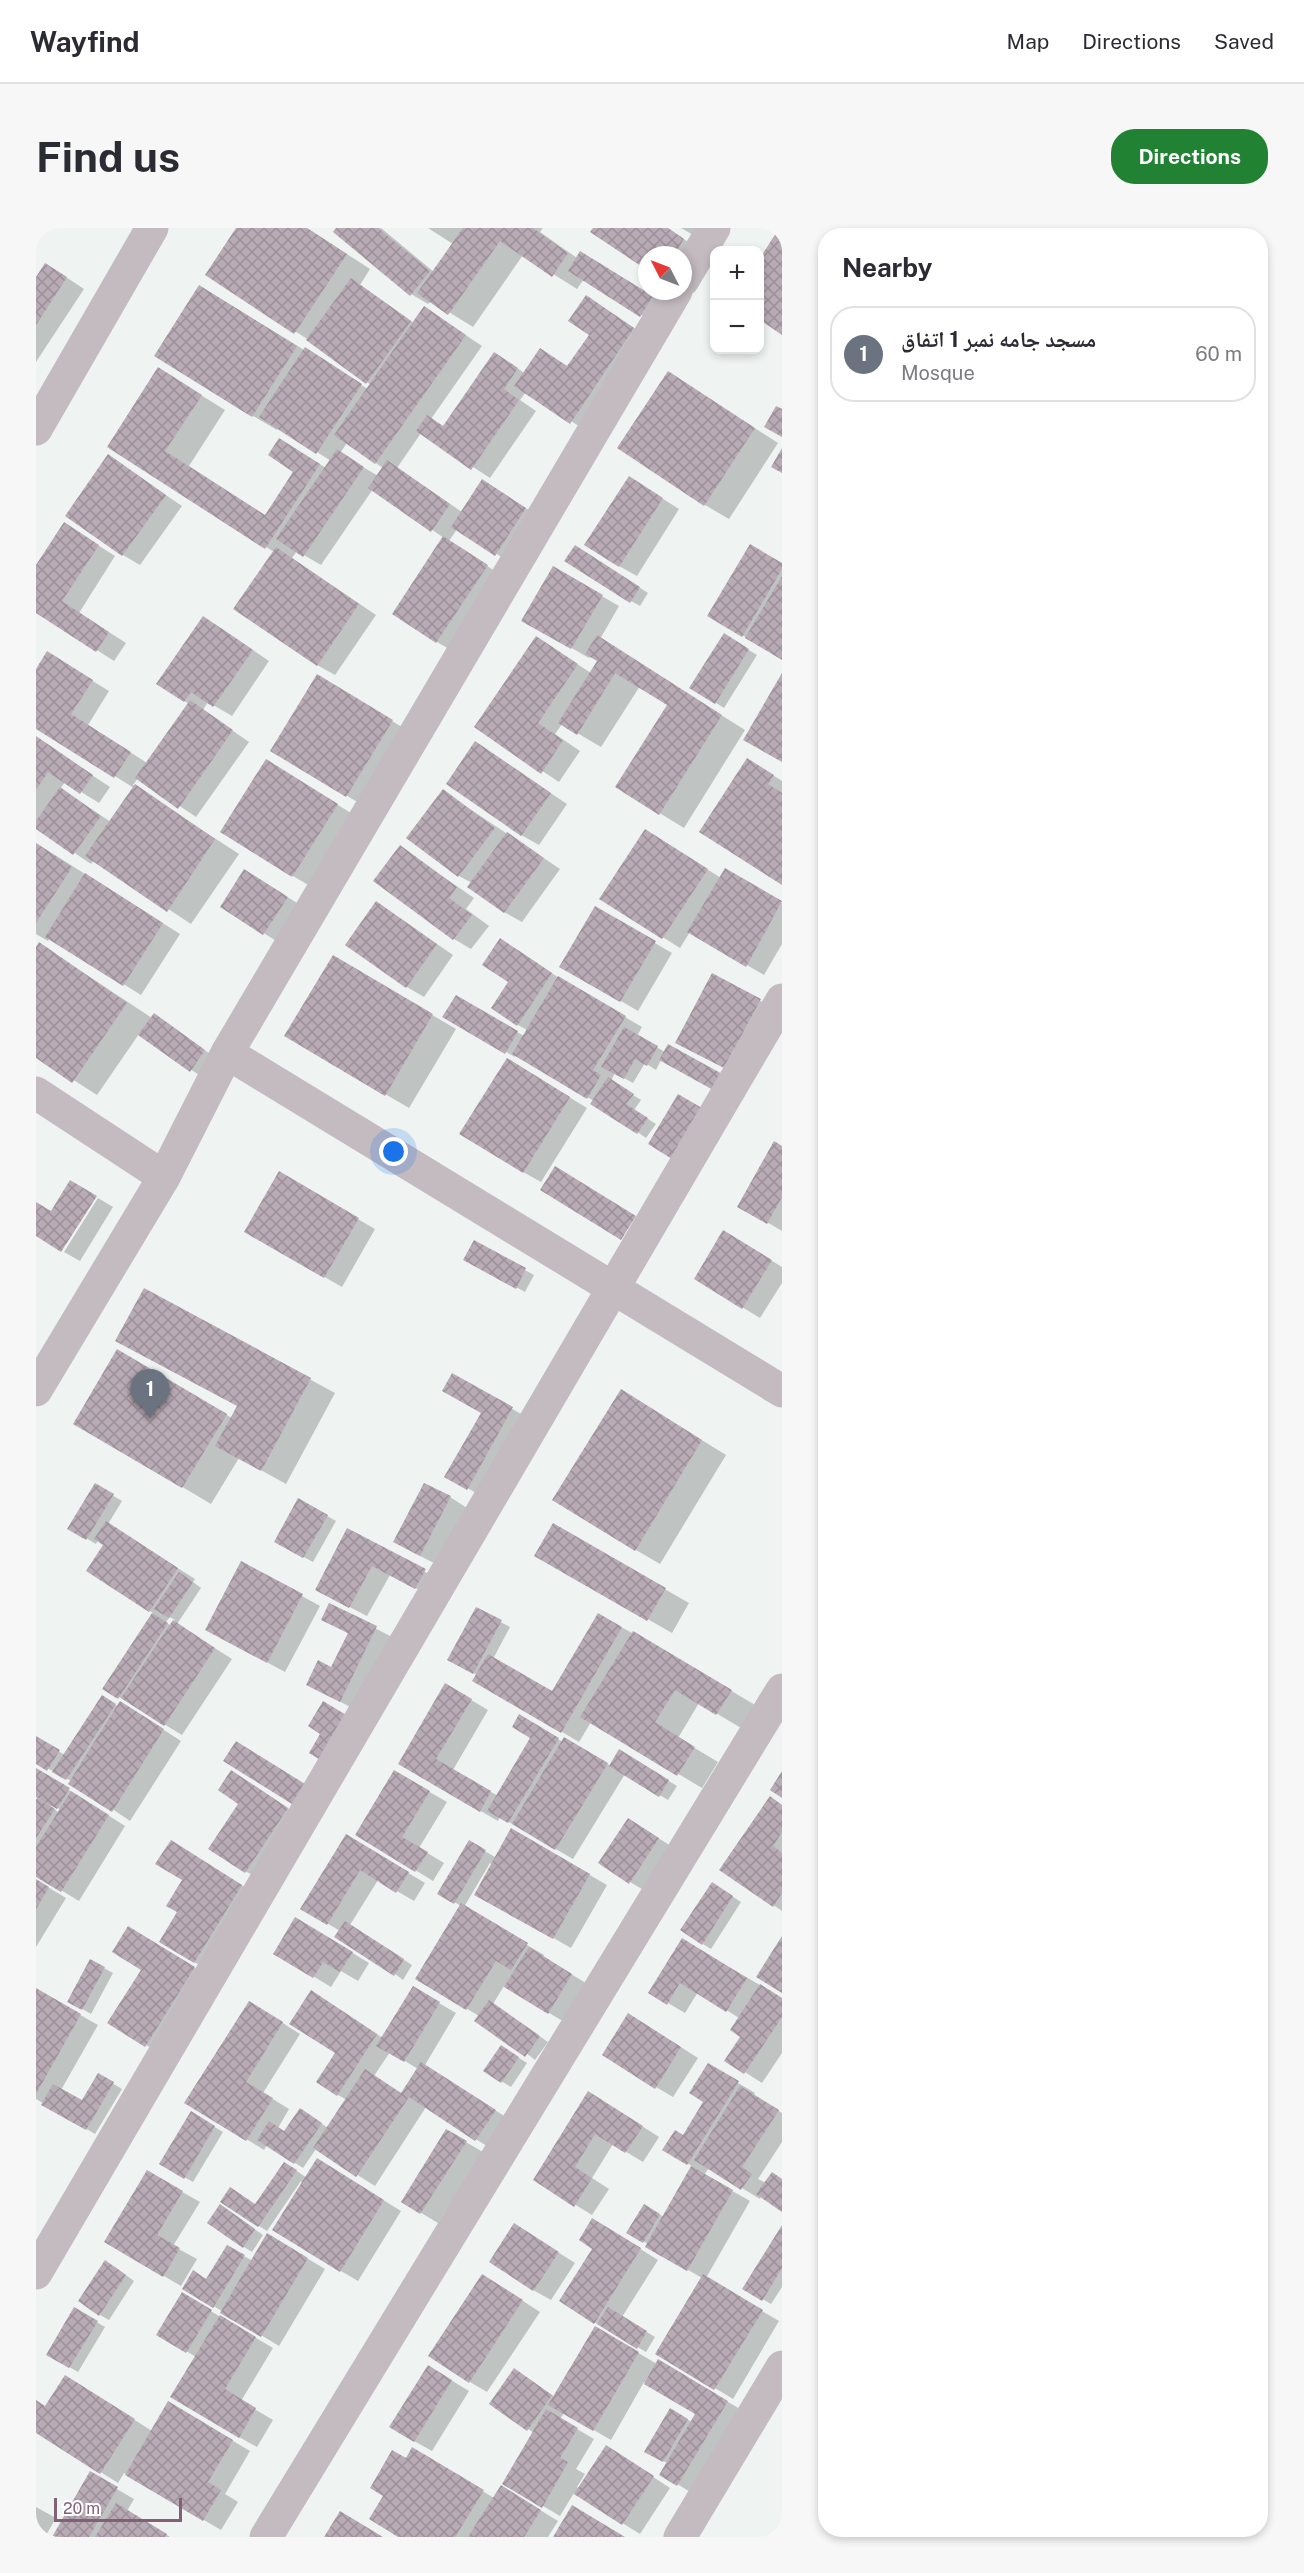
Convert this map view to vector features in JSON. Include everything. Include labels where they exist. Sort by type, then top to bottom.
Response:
[{"type":"street","points":[[36,429],[152,228]]},
{"type":"street","points":[[692,265],[714,228]]},
{"type":"street","points":[[36,1390],[164,1177],[226,1053],[671,300]]},
{"type":"street","points":[[36,2273],[782,1000]]},
{"type":"street","points":[[226,1053],[782,1391]]},
{"type":"street","points":[[36,1093],[164,1177]]},
{"type":"street","points":[[266,2537],[782,1690]]},
{"type":"street","points":[[680,2537],[782,2367]]},
{"type":"building","points":[[236,228],[307,228],[347,254],[294,334],[205,275]]},
{"type":"building","points":[[336,228],[378,228],[430,271],[410,296],[333,232]]},
{"type":"building","points":[[463,228],[533,228],[568,253],[552,277],[500,241],[448,315],[417,293]]},
{"type":"building","points":[[593,228],[668,228],[684,239],[680,246],[638,246],[638,264],[590,232]]},
{"type":"building","points":[[776,233],[782,237],[782,335],[764,323],[764,252]]},
{"type":"building","points":[[580,251],[638,287],[638,300],[651,300],[640,317],[568,271]]},
{"type":"building","points":[[45,263],[67,277],[36,325],[36,277]]},
{"type":"building","points":[[351,278],[411,321],[366,384],[306,340]]},
{"type":"building","points":[[199,285],[297,346],[252,417],[154,356]]},
{"type":"building","points":[[586,295],[634,328],[570,424],[514,386],[540,348],[567,366],[589,335],[568,321]]},
{"type":"building","points":[[424,306],[466,335],[375,464],[334,435]]},
{"type":"building","points":[[305,347],[362,384],[316,454],[259,417]]},
{"type":"building","points":[[494,352],[518,368],[504,389],[519,400],[471,470],[416,431],[427,415],[443,426]]},
{"type":"building","points":[[158,367],[202,395],[165,451],[265,515],[293,472],[268,455],[279,438],[320,464],[265,549],[107,447]]},
{"type":"building","points":[[668,371],[755,428],[704,506],[617,448]]},
{"type":"building","points":[[776,406],[782,409],[782,437],[764,427]]},
{"type":"building","points":[[782,448],[782,473],[771,467]]},
{"type":"building","points":[[337,449],[364,467],[303,557],[276,539]]},
{"type":"building","points":[[108,454],[166,495],[122,556],[65,516]]},
{"type":"building","points":[[387,460],[450,504],[431,532],[368,488]]},
{"type":"building","points":[[629,476],[663,498],[619,567],[584,545]]},
{"type":"building","points":[[482,479],[526,508],[495,556],[451,527]]},
{"type":"building","points":[[64,522],[99,545],[62,601],[109,632],[96,652],[36,613],[36,565]]},
{"type":"building","points":[[443,536],[488,565],[436,643],[392,614]]},
{"type":"building","points":[[750,544],[782,563],[782,569],[742,637],[707,616]]},
{"type":"building","points":[[575,545],[640,587],[630,603],[564,561]]},
{"type":"building","points":[[276,547],[359,604],[317,666],[233,609]]},
{"type":"building","points":[[553,566],[603,595],[571,649],[521,621]]},
{"type":"building","points":[[782,576],[782,660],[745,638]]},
{"type":"building","points":[[203,616],[253,650],[213,707],[191,692],[184,702],[156,684]]},
{"type":"building","points":[[724,633],[749,649],[715,704],[689,688]]},
{"type":"building","points":[[597,635],[722,715],[659,815],[615,787],[667,705],[615,673],[577,735],[558,723],[597,661],[585,654]]},
{"type":"building","points":[[536,636],[578,664],[538,723],[563,740],[541,774],[474,727]]},
{"type":"building","points":[[47,651],[93,680],[71,714],[131,752],[114,778],[36,729],[36,669]]},
{"type":"building","points":[[782,673],[782,762],[743,740]]},
{"type":"building","points":[[317,674],[393,720],[346,797],[270,751]]},
{"type":"building","points":[[190,700],[233,730],[178,809],[135,778]]},
{"type":"building","points":[[36,736],[93,775],[80,794],[48,772],[36,790]]},
{"type":"building","points":[[475,741],[551,793],[521,836],[446,784]]},
{"type":"building","points":[[747,758],[774,775],[768,784],[782,793],[782,885],[699,832]]},
{"type":"building","points":[[266,759],[338,804],[292,877],[220,832]]},
{"type":"building","points":[[135,784],[215,839],[167,912],[85,856]]},
{"type":"building","points":[[60,787],[101,816],[73,855],[36,829],[36,821]]},
{"type":"building","points":[[443,789],[495,828],[458,877],[406,838]]},
{"type":"building","points":[[645,829],[708,869],[662,939],[599,899]]},
{"type":"building","points":[[507,832],[544,858],[504,913],[467,887]]},
{"type":"building","points":[[36,843],[72,867],[36,923]]},
{"type":"building","points":[[400,845],[457,887],[449,898],[472,915],[453,940],[373,881]]},
{"type":"building","points":[[725,868],[782,901],[746,967],[687,932]]},
{"type":"building","points":[[244,869],[288,897],[263,935],[220,907]]},
{"type":"building","points":[[85,873],[163,923],[123,986],[45,937]]},
{"type":"building","points":[[376,901],[437,944],[406,988],[345,945]]},
{"type":"building","points":[[595,906],[656,941],[620,1002],[559,967]]},
{"type":"building","points":[[500,938],[552,973],[517,1026],[491,1008],[508,982],[482,965]]},
{"type":"building","points":[[39,942],[127,1003],[72,1083],[36,1058],[36,947]]},
{"type":"building","points":[[333,955],[433,1014],[385,1096],[284,1036]]},
{"type":"building","points":[[712,973],[761,999],[724,1068],[675,1043]]},
{"type":"building","points":[[558,976],[626,1016],[593,1070],[601,1075],[587,1099],[512,1054]]},
{"type":"building","points":[[456,995],[518,1031],[505,1054],[442,1017]]},
{"type":"building","points":[[154,1013],[205,1050],[190,1072],[138,1035]]},
{"type":"building","points":[[624,1027],[658,1046],[647,1066],[635,1059],[624,1079],[601,1067]]},
{"type":"building","points":[[668,1044],[724,1075],[715,1091],[659,1060]]},
{"type":"building","points":[[507,1058],[570,1097],[523,1173],[459,1134]]},
{"type":"building","points":[[608,1077],[634,1094],[626,1104],[648,1118],[637,1134],[590,1104]]},
{"type":"building","points":[[678,1094],[702,1108],[672,1159],[648,1144]]},
{"type":"building","points":[[774,1141],[782,1146],[782,1197],[767,1224],[737,1207]]},
{"type":"building","points":[[555,1166],[636,1216],[621,1240],[540,1190]]},
{"type":"building","points":[[279,1171],[359,1218],[324,1278],[244,1232]]},
{"type":"building","points":[[70,1180],[97,1196],[61,1252],[36,1236],[36,1202],[51,1211]]},
{"type":"building","points":[[723,1230],[772,1260],[742,1309],[694,1279]]},
{"type":"building","points":[[474,1240],[526,1268],[516,1289],[463,1260]]},
{"type":"building","points":[[144,1288],[311,1378],[261,1471],[215,1446],[237,1406],[115,1341]]},
{"type":"building","points":[[117,1349],[227,1414],[182,1488],[73,1424]]},
{"type":"building","points":[[452,1373],[513,1407],[467,1490],[444,1477],[481,1413],[442,1391]]},
{"type":"building","points":[[621,1389],[702,1440],[635,1551],[552,1500]]},
{"type":"building","points":[[95,1483],[114,1494],[86,1540],[67,1529]]},
{"type":"building","points":[[424,1483],[451,1496],[420,1556],[393,1542]]},
{"type":"building","points":[[298,1498],[328,1515],[303,1558],[274,1542]]},
{"type":"building","points":[[106,1521],[178,1568],[149,1612],[86,1571],[103,1545],[94,1539]]},
{"type":"building","points":[[553,1523],[666,1588],[647,1621],[534,1556]]},
{"type":"building","points":[[347,1528],[426,1569],[415,1589],[372,1566],[349,1608],[315,1590]]},
{"type":"building","points":[[241,1561],[303,1594],[267,1663],[205,1630]]},
{"type":"building","points":[[179,1572],[193,1582],[169,1618],[154,1609]]},
{"type":"building","points":[[329,1603],[377,1626],[340,1702],[306,1685],[318,1660],[331,1667],[348,1633],[321,1620]]},
{"type":"building","points":[[476,1607],[502,1620],[473,1674],[447,1660]]},
{"type":"building","points":[[152,1613],[168,1623],[118,1699],[102,1689]]},
{"type":"building","points":[[598,1613],[622,1627],[561,1733],[472,1681],[488,1654],[552,1691]]},
{"type":"building","points":[[173,1620],[215,1648],[164,1726],[121,1698]]},
{"type":"building","points":[[633,1631],[732,1690],[716,1715],[675,1690],[655,1722],[695,1747],[677,1776],[580,1717]]},
{"type":"building","points":[[445,1683],[472,1699],[436,1759],[491,1791],[480,1812],[398,1764]]},
{"type":"building","points":[[102,1695],[116,1704],[66,1780],[52,1772]]},
{"type":"building","points":[[120,1701],[164,1729],[112,1812],[68,1784]]},
{"type":"building","points":[[323,1701],[353,1719],[327,1764],[309,1753],[320,1734],[308,1726]]},
{"type":"building","points":[[519,1714],[559,1738],[508,1823],[487,1811],[530,1738],[512,1727]]},
{"type":"building","points":[[36,1736],[60,1750],[47,1771],[36,1764]]},
{"type":"building","points":[[564,1737],[608,1763],[555,1850],[512,1824]]},
{"type":"building","points":[[236,1741],[305,1784],[292,1804],[223,1761]]},
{"type":"building","points":[[619,1749],[669,1780],[659,1797],[609,1766]]},
{"type":"building","points":[[36,1768],[70,1788],[57,1809],[36,1797]]},
{"type":"building","points":[[231,1770],[288,1808],[245,1873],[208,1849],[238,1804],[218,1790]]},
{"type":"building","points":[[394,1770],[430,1791],[402,1837],[428,1852],[415,1872],[355,1835]]},
{"type":"building","points":[[782,1771],[782,1798],[770,1790]]},
{"type":"building","points":[[71,1791],[109,1815],[61,1892],[36,1877],[36,1847]]},
{"type":"building","points":[[770,1796],[782,1805],[782,1832],[773,1846],[782,1853],[782,1893],[773,1907],[719,1870]]},
{"type":"building","points":[[37,1798],[55,1809],[36,1838],[36,1800]]},
{"type":"building","points":[[628,1818],[659,1838],[629,1884],[598,1863]]},
{"type":"building","points":[[511,1828],[590,1874],[553,1939],[474,1895]]},
{"type":"building","points":[[346,1834],[409,1872],[396,1893],[360,1870],[327,1925],[300,1909]]},
{"type":"building","points":[[171,1840],[242,1885],[194,1963],[159,1942],[177,1912],[166,1906],[182,1880],[155,1864]]},
{"type":"building","points":[[469,1840],[486,1850],[454,1904],[437,1894]]},
{"type":"building","points":[[36,1879],[49,1887],[36,1909]]},
{"type":"building","points":[[712,1882],[733,1896],[702,1945],[680,1930]]},
{"type":"building","points":[[461,1903],[528,1943],[511,1970],[496,1961],[466,2010],[415,1979]]},
{"type":"building","points":[[295,1917],[353,1952],[340,1972],[323,1962],[313,1978],[273,1954]]},
{"type":"building","points":[[345,1921],[404,1959],[394,1976],[334,1937]]},
{"type":"building","points":[[128,1926],[195,1967],[145,2047],[107,2023],[141,1970],[112,1952]]},
{"type":"building","points":[[782,1936],[782,1993],[756,1977]]},
{"type":"building","points":[[682,1938],[747,1978],[726,2012],[680,1983],[667,2005],[648,1993]]},
{"type":"building","points":[[529,1947],[572,1974],[548,2014],[504,1987]]},
{"type":"building","points":[[90,1959],[105,1967],[82,2010],[67,2002]]},
{"type":"building","points":[[760,1984],[782,1998],[782,2017],[744,2074],[724,2061],[740,2037],[730,2030]]},
{"type":"building","points":[[413,1986],[440,2002],[404,2062],[376,2046]]},
{"type":"building","points":[[36,1988],[81,2014],[36,2094]]},
{"type":"building","points":[[311,1990],[377,2034],[337,2096],[316,2082],[335,2053],[289,2024]]},
{"type":"building","points":[[489,2000],[540,2036],[525,2057],[474,2021]]},
{"type":"building","points":[[249,2001],[283,2022],[246,2082],[273,2098],[246,2141],[184,2103]]},
{"type":"building","points":[[628,2013],[681,2047],[655,2089],[602,2055]]},
{"type":"building","points":[[501,2045],[519,2057],[501,2083],[483,2071]]},
{"type":"building","points":[[421,2062],[496,2110],[475,2141],[409,2097],[356,2177],[313,2148],[365,2069],[401,2093]]},
{"type":"building","points":[[708,2063],[739,2081],[687,2165],[662,2150],[675,2130],[683,2135],[703,2102],[689,2093]]},
{"type":"building","points":[[98,2073],[114,2082],[86,2130],[41,2105],[53,2084],[82,2100]]},
{"type":"building","points":[[740,2086],[779,2110],[742,2167],[752,2174],[741,2190],[694,2160]]},
{"type":"building","points":[[588,2091],[643,2126],[625,2153],[595,2134],[575,2167],[592,2178],[574,2207],[533,2180]]},
{"type":"building","points":[[300,2108],[322,2123],[294,2164],[257,2140],[269,2121],[284,2131]]},
{"type":"building","points":[[191,2111],[215,2126],[184,2179],[159,2164]]},
{"type":"building","points":[[446,2129],[467,2141],[420,2214],[401,2202]]},
{"type":"building","points":[[317,2158],[384,2200],[340,2272],[272,2230]]},
{"type":"building","points":[[284,2162],[297,2170],[258,2227],[220,2202],[230,2187],[255,2204]]},
{"type":"building","points":[[691,2166],[733,2190],[687,2271],[645,2247]]},
{"type":"building","points":[[147,2170],[183,2191],[157,2235],[180,2248],[163,2277],[104,2242]]},
{"type":"building","points":[[772,2172],[782,2179],[782,2212],[756,2194]]},
{"type":"building","points":[[220,2204],[255,2229],[243,2248],[207,2223]]},
{"type":"building","points":[[644,2204],[660,2214],[643,2243],[626,2233]]},
{"type":"building","points":[[592,2218],[641,2248],[594,2324],[559,2301],[592,2249],[579,2240]]},
{"type":"building","points":[[514,2223],[559,2252],[533,2291],[489,2262]]},
{"type":"building","points":[[782,2225],[782,2268],[762,2301],[742,2289]]},
{"type":"building","points":[[267,2233],[308,2258],[261,2337],[220,2313]]},
{"type":"building","points":[[227,2245],[245,2255],[213,2308],[182,2289],[193,2270],[206,2279]]},
{"type":"building","points":[[105,2260],[126,2275],[99,2316],[78,2301]]},
{"type":"building","points":[[482,2274],[523,2300],[469,2383],[428,2356]]},
{"type":"building","points":[[703,2274],[763,2310],[714,2390],[655,2354]]},
{"type":"building","points":[[182,2292],[212,2310],[186,2353],[156,2335]]},
{"type":"building","points":[[74,2307],[98,2321],[69,2368],[46,2355]]},
{"type":"building","points":[[608,2307],[647,2331],[637,2349],[597,2324]]},
{"type":"building","points":[[220,2315],[256,2337],[225,2389],[256,2408],[239,2438],[170,2397]]},
{"type":"building","points":[[595,2326],[639,2352],[593,2431],[548,2405]]},
{"type":"building","points":[[658,2359],[728,2401],[677,2486],[659,2475],[695,2414],[644,2384]]},
{"type":"building","points":[[428,2365],[452,2380],[414,2442],[389,2427]]},
{"type":"building","points":[[514,2368],[552,2395],[527,2431],[489,2404]]},
{"type":"building","points":[[65,2375],[135,2419],[100,2474],[36,2433],[36,2400],[45,2406]]},
{"type":"building","points":[[168,2401],[233,2440],[208,2482],[221,2490],[203,2521],[125,2475]]},
{"type":"building","points":[[670,2408],[688,2419],[663,2462],[644,2452]]},
{"type":"building","points":[[546,2409],[578,2428],[560,2458],[568,2462],[542,2508],[502,2484]]},
{"type":"building","points":[[606,2445],[654,2476],[622,2525],[574,2494]]},
{"type":"building","points":[[412,2447],[484,2490],[455,2537],[398,2537],[369,2519],[383,2496],[370,2488],[392,2450],[406,2458]]},
{"type":"building","points":[[90,2471],[118,2487],[89,2537],[52,2537]]},
{"type":"building","points":[[501,2485],[541,2510],[524,2537],[468,2537]]},
{"type":"building","points":[[116,2503],[167,2534],[165,2537],[95,2537]]},
{"type":"building","points":[[572,2505],[625,2537],[553,2537]]},
{"type":"building","points":[[340,2511],[383,2537],[324,2537]]},
{"type":"place","name":"مسجد جامه نمبر 1 اتفاق","points":[[150,1419]]}]
